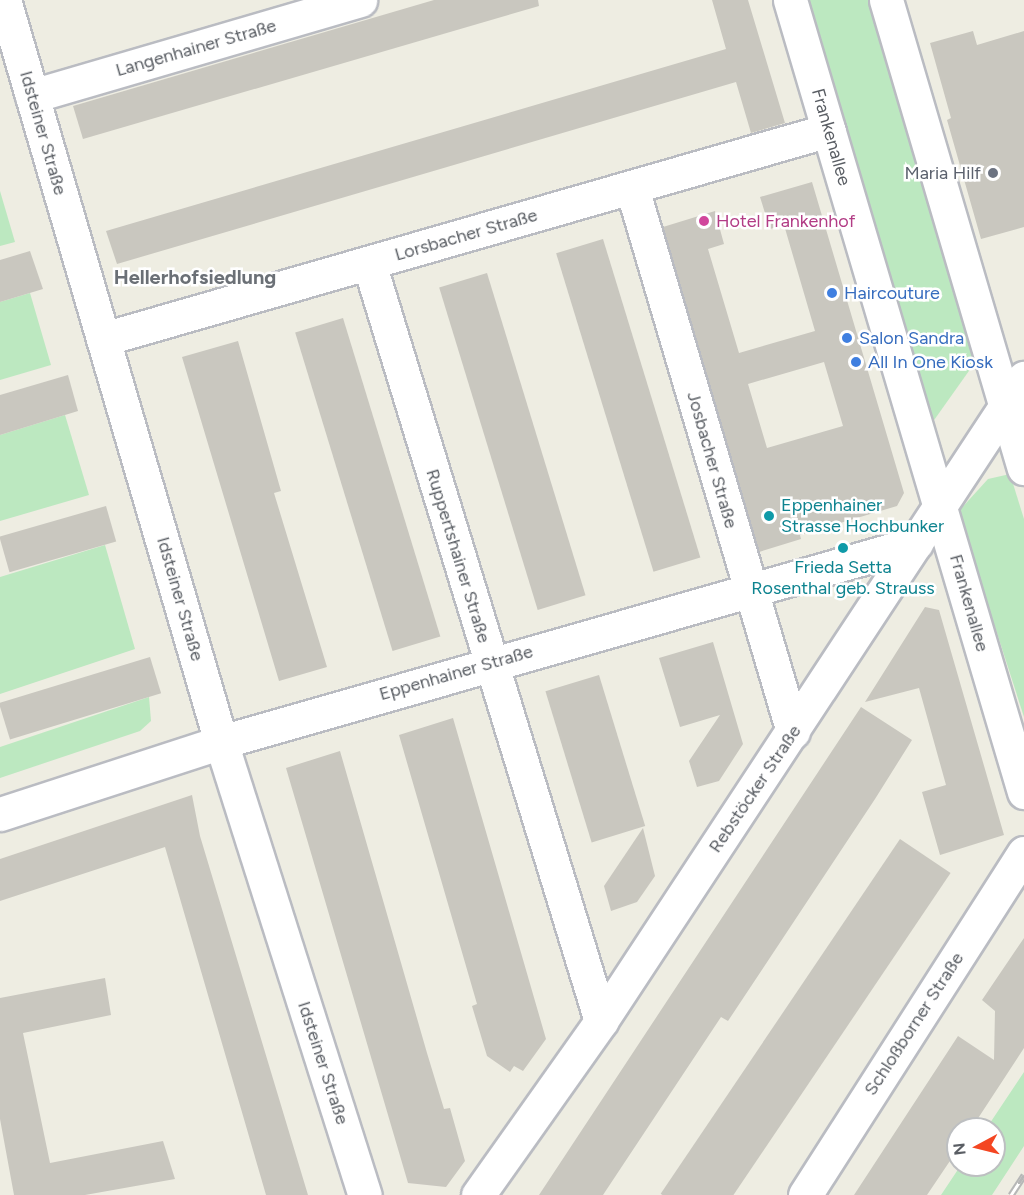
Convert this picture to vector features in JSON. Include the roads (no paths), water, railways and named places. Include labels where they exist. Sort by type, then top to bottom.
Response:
[{"type":"street","name":"Idsteiner Straße","points":[[4,0],[221,742],[365,1195]]},
{"type":"street","name":"Langenhainer Straße","points":[[32,96],[360,0]]},
{"type":"street","name":"Frankenallee","points":[[790,0],[1024,792]]},
{"type":"street","points":[[886,0],[1024,468]]},
{"type":"street","name":"Lorsbacher Straße","points":[[103,339],[829,130]]},
{"type":"street","name":"Josbacher Straße","points":[[632,188],[793,732]]},
{"type":"street","name":"Ruppertshainer Straße","points":[[369,263],[601,1021]]},
{"type":"street","name":"Rebstöcker Straße","points":[[478,1195],[601,1021],[793,732],[1004,405],[1024,378]]},
{"type":"street","name":"Eppenhainer Straße","points":[[0,814],[221,742],[490,663],[751,592],[916,543]]},
{"type":"street","name":"Schloßborner Straße","points":[[805,1195],[1024,853]]},
{"type":"railway","points":[[1011,1195],[1024,1175]]},
{"type":"place","name":"Maria Hilf","points":[[993,173]]},
{"type":"place","name":"Hotel Frankenhof","points":[[704,221]]},
{"type":"place","name":"Haircouture","points":[[832,293]]},
{"type":"place","name":"Salon Sandra","points":[[847,338]]},
{"type":"place","name":"All In One Kiosk","points":[[856,362]]},
{"type":"place","name":"Eppenhainer Strasse Hochbunker","points":[[769,516]]},
{"type":"place","name":"Frieda Setta Rosenthal geb. Strauss","points":[[843,548]]},
{"type":"district","name":"Hellerhofsiedlung","points":[[195,277]]}]
